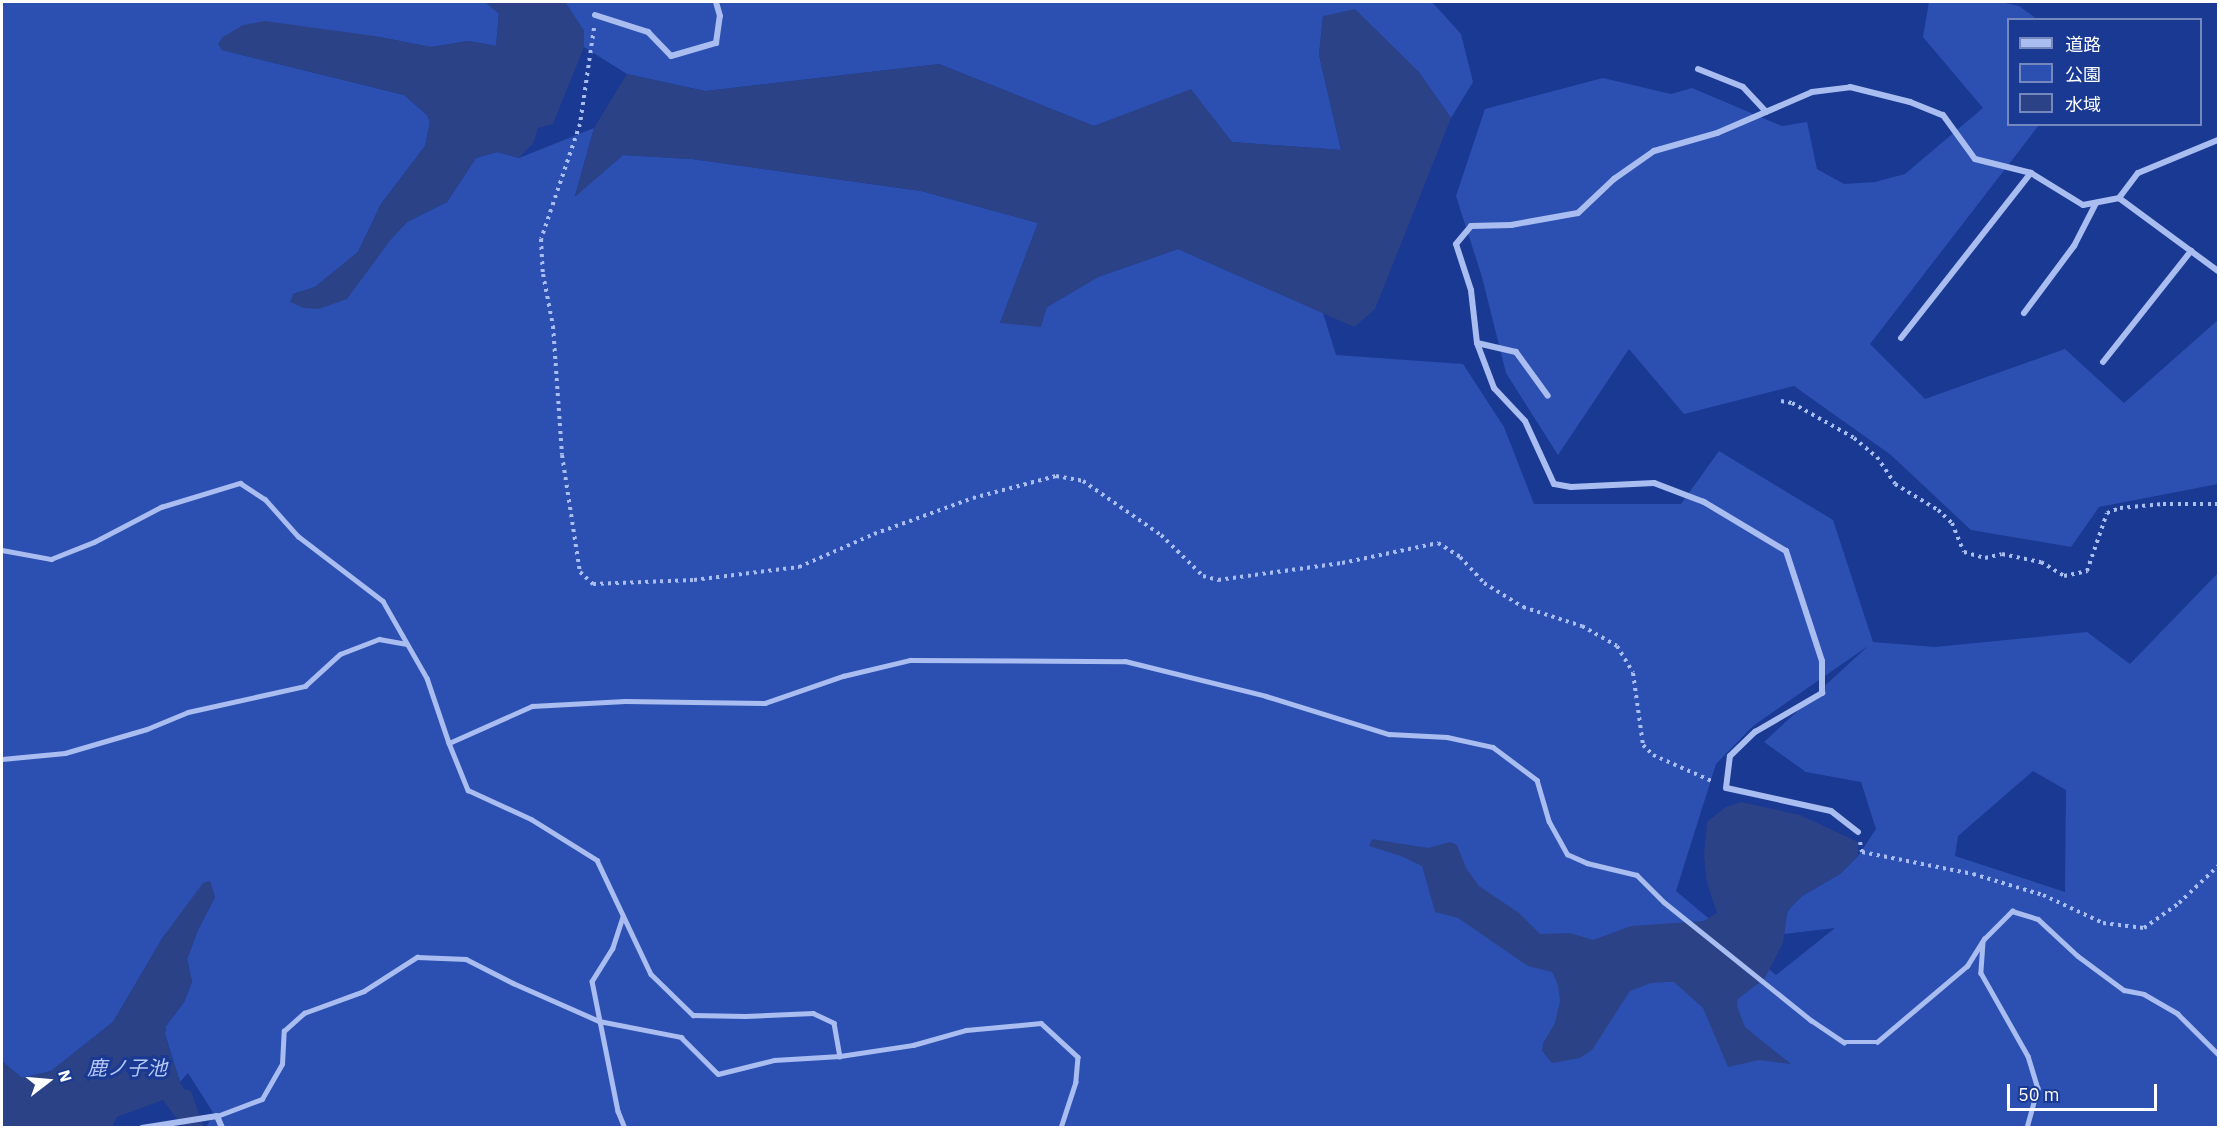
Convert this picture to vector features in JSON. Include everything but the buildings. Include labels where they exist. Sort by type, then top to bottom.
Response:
[{"type":"street","points":[[595,15],[648,32],[671,56],[716,44],[720,16],[716,2]]},
{"type":"street","points":[[1698,69],[1743,87],[1766,112]]},
{"type":"street","points":[[1858,832],[1831,812],[1726,788],[1730,756],[1755,732],[1822,693],[1822,661],[1786,551],[1704,502],[1654,483],[1571,487],[1554,484],[1525,421],[1494,388],[1477,343],[1471,290],[1456,244],[1471,226],[1511,225],[1578,213],[1614,179],[1654,151],[1717,133],[1812,92],[1850,87],[1910,102],[1943,115],[1975,159],[2031,173],[2083,205],[2119,198],[2138,173],[2218,140]]},
{"type":"street","points":[[1901,338],[2031,173]]},
{"type":"street","points":[[2119,198],[2218,272]]},
{"type":"street","points":[[2024,313],[2074,246],[2096,203]]},
{"type":"street","points":[[2103,362],[2192,251]]},
{"type":"street","points":[[1477,343],[1516,352],[1548,396]]},
{"type":"street","points":[[142,1128],[217,1116],[222,1128]]},
{"type":"lane","points":[[2,550],[51,559],[94,542],[161,507],[240,483],[265,499],[298,536],[383,601],[427,678],[468,790],[531,819],[597,860],[651,974],[693,1015],[745,1016],[813,1013],[834,1023],[840,1056]]},
{"type":"lane","points":[[2,759],[65,753],[147,729],[188,712],[305,686],[340,654],[379,639],[407,644]]},
{"type":"lane","points":[[449,743],[532,706],[625,701],[765,703],[843,676],[910,660],[1125,661],[1266,696],[1389,734],[1447,737],[1493,747],[1538,780],[1549,821],[1567,854],[1587,863],[1637,876],[1665,902],[1783,998],[1844,1042],[1877,1042],[1967,966],[1983,939],[2012,911],[2038,919],[2078,956],[2124,990],[2144,994],[2178,1014],[2218,1054]]},
{"type":"lane","points":[[623,916],[613,948],[592,981],[618,1111],[625,1128]]},
{"type":"lane","points":[[1983,939],[1981,974],[2028,1056],[2038,1088],[2027,1128]]},
{"type":"lane","points":[[217,1116],[262,1099],[282,1064],[284,1031],[304,1013],[364,991],[417,957],[466,959],[513,983],[599,1021],[681,1037],[717,1074],[774,1060],[840,1056],[913,1045],[966,1030],[1041,1023],[1078,1057],[1076,1082],[1060,1128]]},
{"type":"path","points":[[595,15],[580,124],[541,238],[543,274],[553,326],[562,455],[580,572],[593,584],[694,580],[799,567],[874,534],[962,502],[1056,476],[1083,481],[1161,535],[1203,576],[1218,580],[1342,563],[1438,543],[1460,557],[1484,583],[1514,603],[1582,626],[1617,646],[1633,673],[1643,745],[1653,755],[1726,788]]},
{"type":"path","points":[[1781,401],[1792,403],[1854,438],[1877,457],[1895,484],[1938,510],[1952,523],[1965,552],[1985,558],[2002,554],[2041,562],[2064,576],[2087,570],[2107,513],[2120,508],[2163,504],[2218,504]]},
{"type":"path","points":[[1858,832],[1862,852],[1973,873],[2043,895],[2103,923],[2144,928],[2179,903],[2218,866]]},
{"type":"green space","points":[[2,2],[485,2],[499,13],[496,46],[468,41],[431,47],[374,36],[223,37],[219,43],[222,50],[404,95],[427,115],[430,122],[425,146],[381,204],[358,252],[315,287],[293,294],[304,308],[392,238],[407,222],[447,202],[476,158],[497,152],[519,158],[594,128],[575,196],[623,155],[692,159],[921,191],[1038,223],[1000,323],[1047,307],[1098,277],[1178,249],[1323,313],[1336,355],[1463,364],[1504,427],[1534,504],[1681,504],[1719,451],[1833,520],[1873,642],[1935,647],[2087,632],[2130,664],[2218,573],[2218,1127],[206,1127],[214,1114],[188,1073],[180,1082],[165,1034],[166,1026],[184,1002],[192,982],[187,959],[198,930],[215,897],[210,882],[163,937],[113,1022],[51,1071],[22,1078],[2,1061]],"holes":[[[1868,646],[1764,742],[1806,772],[1861,782],[1876,829],[1858,856],[1840,874],[1802,896],[1791,907],[1787,913],[1784,934],[1835,928],[1776,975],[1676,891],[1716,764],[1753,726]],[[2033,771],[2066,790],[2065,892],[1955,856],[1958,836]]]},
{"type":"green space","points":[[565,2],[1432,2],[1461,34],[1473,82],[1451,118],[1418,71],[1323,16],[1319,55],[1341,150],[1232,142],[1191,90],[1094,126],[939,64],[705,91],[627,74],[584,47],[584,31]]},
{"type":"green space","points":[[1929,2],[2000,2],[2019,6],[2036,18],[2007,18],[2007,126],[2038,126],[1870,344],[1925,399],[2065,349],[2124,403],[2218,320],[2218,484],[2099,507],[2071,547],[1971,530],[1891,455],[1794,386],[1684,414],[1629,349],[1558,455],[1506,373],[1482,277],[1456,196],[1485,109],[1603,78],[1671,94],[1692,88],[1782,126],[1807,122],[1817,169],[1844,184],[1875,182],[1905,174],[1983,108],[1923,37]]},
{"type":"water","points":[[485,2],[565,2],[584,31],[584,47],[553,124],[538,128],[534,142],[519,158],[497,152],[476,158],[447,202],[407,222],[392,238],[347,299],[319,309],[304,308],[290,302],[293,294],[315,287],[358,252],[381,204],[425,146],[430,122],[427,115],[404,95],[222,50],[218,44],[223,37],[243,25],[265,21],[374,36],[431,47],[468,41],[496,46],[499,14]]},
{"type":"water","points":[[1355,9],[1418,71],[1451,118],[1375,309],[1354,327],[1178,249],[1098,277],[1047,307],[1041,327],[1000,323],[1038,223],[921,191],[692,159],[623,155],[575,197],[594,128],[627,74],[705,91],[939,64],[1094,126],[1191,89],[1232,142],[1341,150],[1319,55],[1323,16]]},
{"type":"water","points":[[1741,802],[1800,815],[1858,842],[1858,856],[1840,874],[1802,896],[1791,907],[1787,913],[1783,943],[1765,978],[1738,999],[1737,1006],[1745,1027],[1791,1064],[1759,1060],[1728,1067],[1703,1008],[1674,982],[1651,983],[1630,991],[1592,1050],[1580,1058],[1552,1063],[1542,1051],[1543,1043],[1555,1023],[1560,1001],[1558,985],[1552,972],[1528,966],[1458,918],[1435,912],[1422,866],[1401,856],[1369,846],[1372,839],[1428,848],[1450,842],[1457,845],[1466,868],[1479,886],[1519,913],[1540,934],[1570,933],[1593,940],[1631,926],[1704,921],[1717,913],[1707,883],[1704,856],[1707,822],[1726,807]]},
{"type":"water","name":"鹿ノ子池","points":[[210,881],[215,897],[198,930],[187,959],[192,981],[184,1002],[166,1026],[165,1035],[180,1082],[184,1089],[191,1091],[203,1126],[183,1127],[163,1100],[117,1117],[112,1127],[2,1127],[2,1061],[22,1078],[51,1071],[113,1022],[163,937],[203,883]]}]
